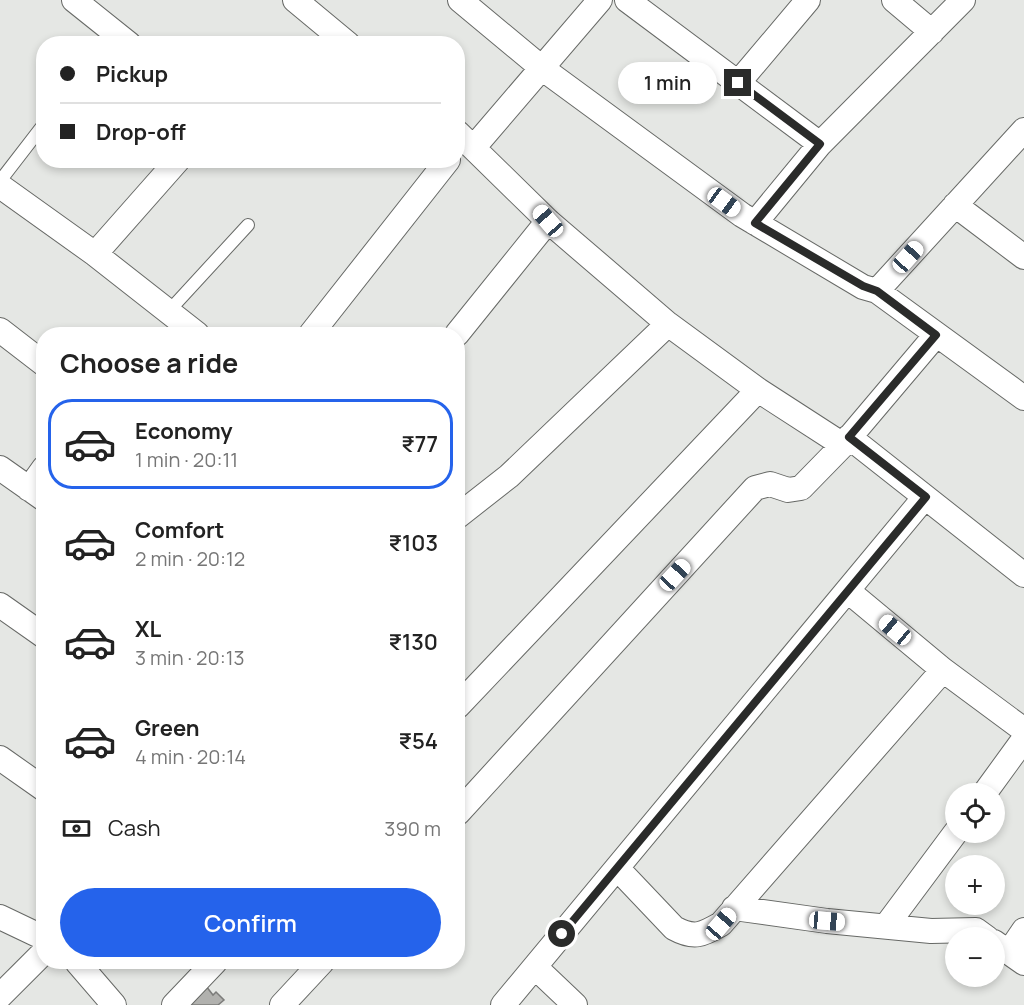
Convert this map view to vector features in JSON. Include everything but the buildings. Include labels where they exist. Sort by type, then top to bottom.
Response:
[{"type":"street","points":[[74,0],[119,36]]},
{"type":"street","points":[[295,0],[338,36]]},
{"type":"street","points":[[460,0],[543,69],[755,223],[863,286],[877,291],[936,335],[1019,387]]},
{"type":"street","points":[[465,140],[543,69],[600,0]]},
{"type":"street","points":[[627,0],[820,144]]},
{"type":"street","points":[[738,83],[808,0]]},
{"type":"street","points":[[894,0],[932,32]]},
{"type":"street","points":[[755,223],[820,144],[963,0]]},
{"type":"street","points":[[877,291],[1024,130]]},
{"type":"street","points":[[465,144],[548,221],[668,324],[758,390],[846,441],[926,497],[1024,575]]},
{"type":"street","points":[[95,254],[171,168]]},
{"type":"street","points":[[317,327],[442,168]]},
{"type":"street","points":[[0,186],[95,254],[187,327]]},
{"type":"street","points":[[955,205],[1024,258]]},
{"type":"street","points":[[463,327],[548,221]]},
{"type":"street","points":[[465,511],[509,476],[668,324]]},
{"type":"street","points":[[0,330],[36,358]]},
{"type":"street","points":[[465,805],[755,488],[770,484],[788,490],[801,488],[846,441],[936,335]]},
{"type":"street","points":[[465,699],[758,390]]},
{"type":"street","points":[[0,468],[36,494]]},
{"type":"street","points":[[503,1005],[926,497]]},
{"type":"street","points":[[848,591],[943,670],[1024,730]]},
{"type":"street","points":[[0,605],[36,630]]},
{"type":"street","points":[[617,868],[674,928],[686,934],[701,936],[721,924],[943,670]]},
{"type":"street","points":[[992,783],[1024,739]]},
{"type":"street","points":[[0,758],[36,783]]},
{"type":"street","points":[[886,926],[948,843]]},
{"type":"street","points":[[734,908],[931,931],[945,931]]},
{"type":"street","points":[[0,917],[36,934]]},
{"type":"street","points":[[1009,952],[1024,930]]},
{"type":"street","points":[[0,996],[36,960]]},
{"type":"street","points":[[535,967],[576,1005]]},
{"type":"street","points":[[83,969],[114,1005]]},
{"type":"street","points":[[174,1005],[208,969]]},
{"type":"street","points":[[282,1005],[315,969]]},
{"type":"lane","points":[[0,181],[36,134]]},
{"type":"lane","points":[[168,312],[248,225]]},
{"type":"route","points":[[562,934],[926,497],[849,437],[936,335],[877,291],[863,286],[755,223],[820,144],[738,83]]}]
